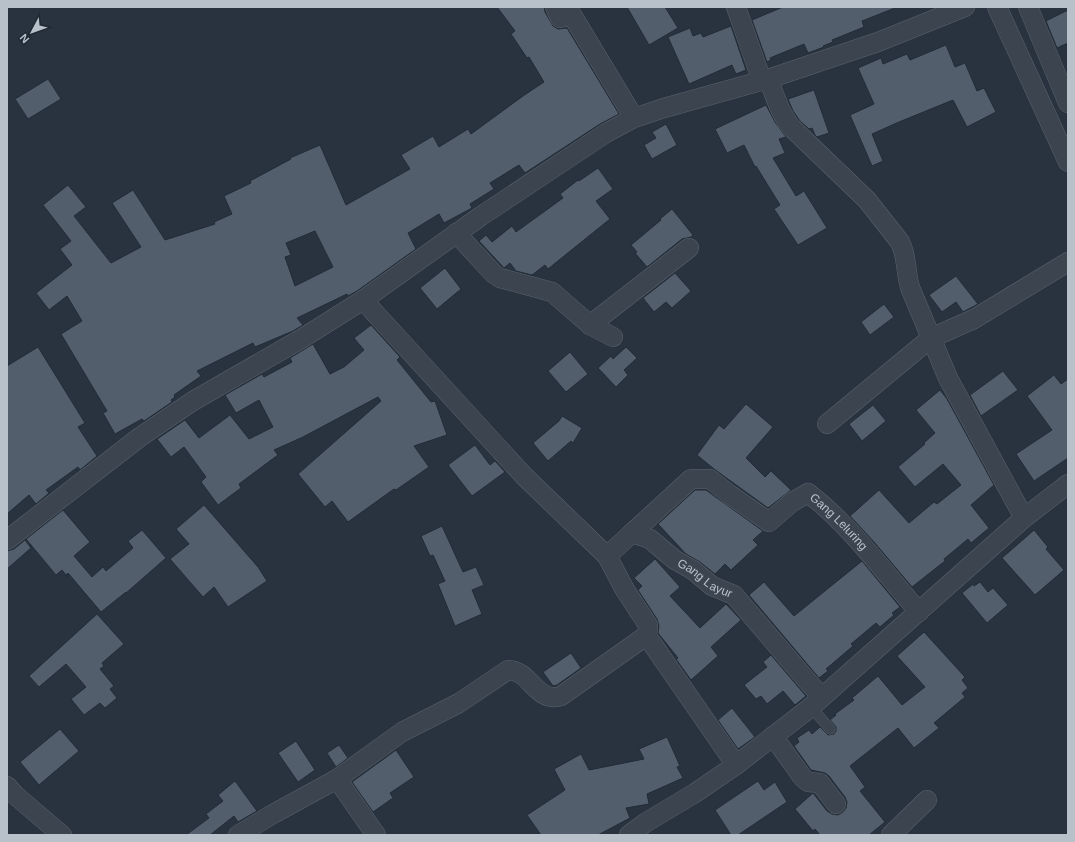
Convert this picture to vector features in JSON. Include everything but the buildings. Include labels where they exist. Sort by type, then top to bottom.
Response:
[{"type":"street","points":[[555,7],[560,18],[572,15],[634,118]]},
{"type":"street","points":[[736,7],[765,80],[784,119],[867,200],[900,242],[904,250],[907,279],[948,378],[1024,518]]},
{"type":"street","points":[[7,540],[140,437],[193,401],[301,339],[363,300],[456,233],[606,133],[634,118],[664,108],[765,80],[878,42],[965,7]]},
{"type":"street","points":[[997,7],[1068,162]]},
{"type":"street","points":[[1028,7],[1068,103]]},
{"type":"street","points":[[456,233],[494,274],[500,278],[552,292],[590,325],[613,337]]},
{"type":"street","points":[[590,325],[689,248]]},
{"type":"street","points":[[827,424],[931,338],[974,319],[1068,262]]},
{"type":"street","points":[[363,300],[524,476],[607,556],[625,590],[648,625],[647,638],[736,765]]},
{"type":"street","name":"Gang Leluring","points":[[632,533],[691,479],[710,479],[770,522],[792,502],[808,493],[824,506],[860,543],[919,612]]},
{"type":"street","points":[[629,835],[649,829],[695,793],[736,765],[817,702],[1024,518],[1068,484]]},
{"type":"street","points":[[607,556],[632,533]]},
{"type":"street","name":"Gang Layur","points":[[632,533],[650,538],[675,560],[693,570],[712,586],[734,595],[810,684],[817,702]]},
{"type":"street","points":[[238,835],[337,779],[402,732],[459,703],[508,670],[513,670],[521,674],[540,692],[548,697],[555,698],[561,696],[643,638],[647,638]]},
{"type":"street","points":[[773,736],[803,778],[808,782],[820,783],[836,804]]},
{"type":"street","points":[[337,779],[376,835]]},
{"type":"street","points":[[7,786],[15,795],[62,835]]},
{"type":"street","points":[[891,835],[927,800]]},
{"type":"lane","points":[[817,702],[830,729]]}]
